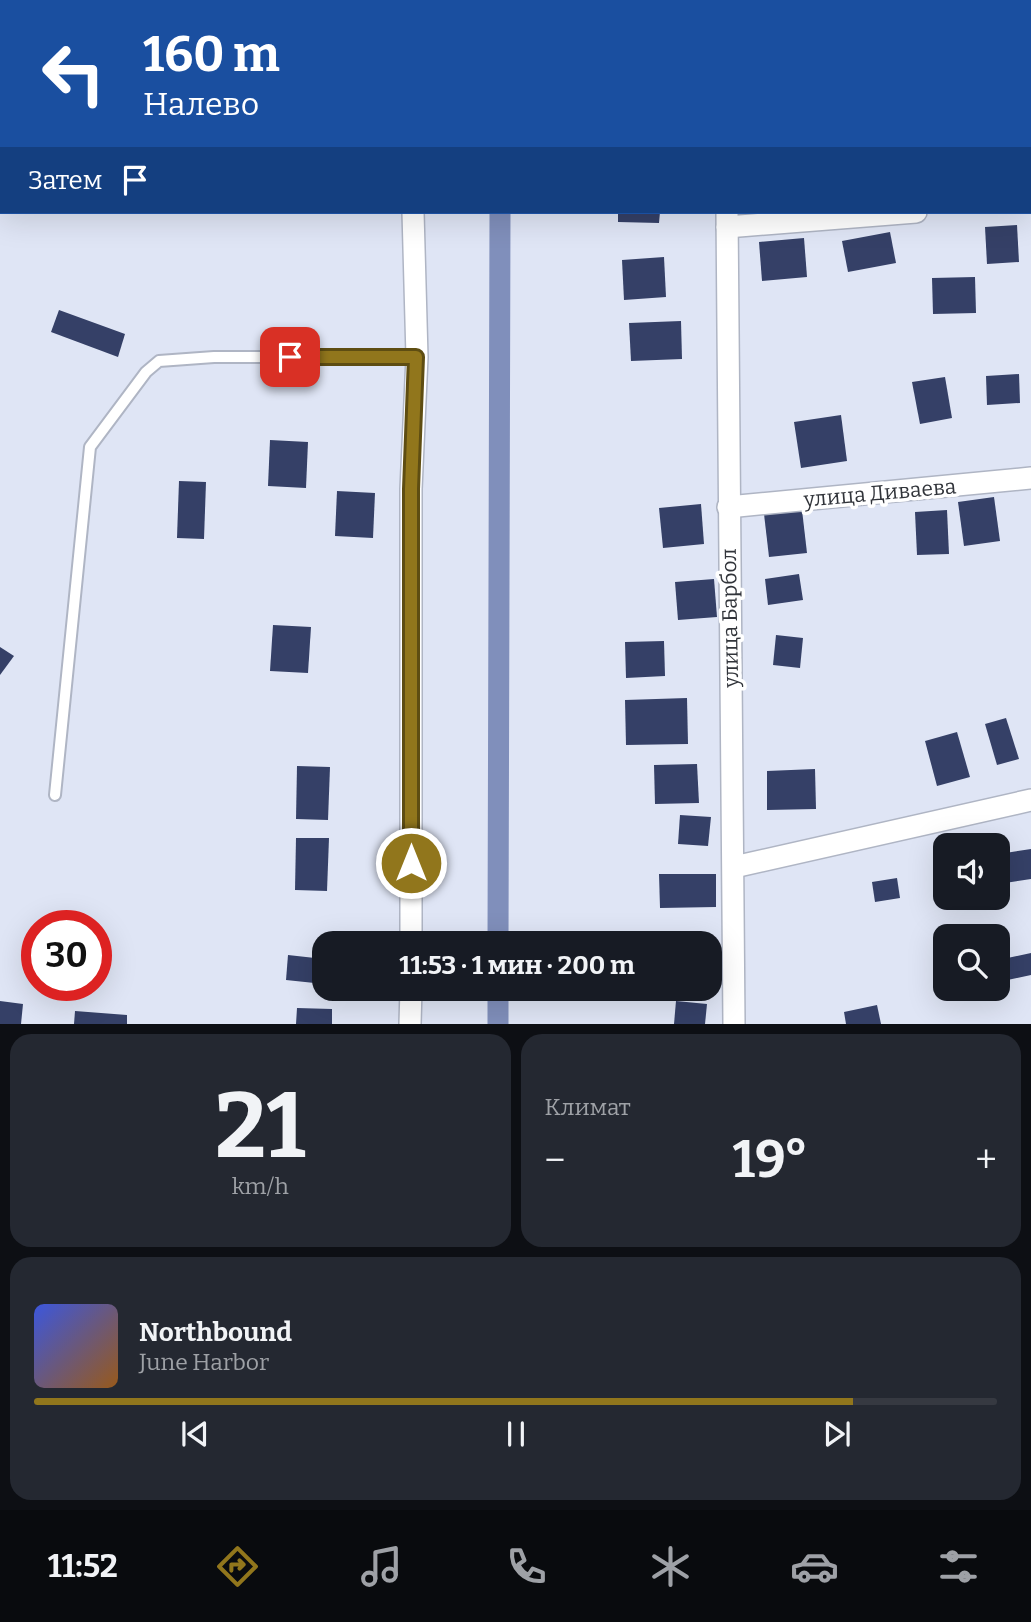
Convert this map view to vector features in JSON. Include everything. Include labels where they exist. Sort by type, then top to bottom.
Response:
[{"type":"street","points":[[411,931],[411,489],[416,357],[413,214]]},
{"type":"street","points":[[727,219],[862,214]]},
{"type":"street","name":"улица Барбол","points":[[727,219],[734,1024]]},
{"type":"street","name":"улица Диваева","points":[[728,507],[1031,478]]},
{"type":"street","points":[[734,867],[1031,800]]},
{"type":"street","points":[[411,1001],[411,1024]]},
{"type":"lane","points":[[55,795],[90,447],[146,372],[159,361],[214,357],[416,357]]},
{"type":"building","points":[[618,214],[660,214],[659,223],[618,222]]},
{"type":"building","points":[[1017,225],[1019,262],[987,264],[985,227]]},
{"type":"building","points":[[890,232],[896,263],[848,272],[842,241]]},
{"type":"building","points":[[804,238],[807,277],[762,281],[759,242]]},
{"type":"building","points":[[664,257],[666,297],[624,300],[622,260]]},
{"type":"building","points":[[975,277],[976,313],[933,314],[932,278]]},
{"type":"building","points":[[59,310],[125,334],[118,357],[51,332]]},
{"type":"building","points":[[681,321],[682,359],[631,361],[629,323]]},
{"type":"building","points":[[1019,374],[1020,403],[987,405],[986,376]]},
{"type":"building","points":[[945,377],[952,418],[920,424],[912,382]]},
{"type":"building","points":[[841,415],[847,461],[801,468],[794,422]]},
{"type":"building","points":[[270,440],[308,442],[306,488],[268,486]]},
{"type":"building","points":[[179,481],[206,482],[204,539],[177,538]]},
{"type":"building","points":[[337,491],[375,493],[373,538],[335,536]]},
{"type":"building","points":[[994,497],[1000,541],[964,546],[958,502]]},
{"type":"building","points":[[701,504],[704,544],[663,548],[659,508]]},
{"type":"building","points":[[802,510],[807,553],[769,557],[764,514]]},
{"type":"building","points":[[947,510],[949,554],[917,555],[915,512]]},
{"type":"building","points":[[799,574],[803,600],[768,605],[765,579]]},
{"type":"building","points":[[714,579],[717,617],[678,620],[675,582]]},
{"type":"building","points":[[273,625],[311,627],[308,673],[270,671]]},
{"type":"building","points":[[776,635],[803,638],[800,668],[773,665]]},
{"type":"building","points":[[664,641],[665,676],[626,678],[625,642]]},
{"type":"building","points":[[0,647],[14,656],[0,675]]},
{"type":"building","points":[[687,698],[688,744],[626,745],[625,700]]},
{"type":"building","points":[[1006,718],[1019,759],[997,765],[985,724]]},
{"type":"building","points":[[957,732],[970,777],[937,786],[925,741]]},
{"type":"building","points":[[697,764],[699,803],[655,804],[654,765]]},
{"type":"building","points":[[297,766],[330,767],[328,820],[296,819]]},
{"type":"building","points":[[815,769],[816,809],[767,810],[767,771]]},
{"type":"building","points":[[680,815],[711,817],[708,846],[678,844]]},
{"type":"building","points":[[296,838],[329,838],[327,891],[295,890]]},
{"type":"building","points":[[1031,849],[1031,879],[1010,882],[1010,852]]},
{"type":"building","points":[[659,874],[716,874],[716,907],[660,908]]},
{"type":"building","points":[[897,878],[900,898],[875,902],[872,882]]},
{"type":"building","points":[[1031,953],[1031,975],[1010,979],[1010,957]]},
{"type":"building","points":[[288,955],[312,958],[312,983],[286,980]]},
{"type":"building","points":[[0,1001],[23,1004],[21,1024],[0,1024]]},
{"type":"building","points":[[676,1001],[707,1004],[705,1024],[674,1024]]},
{"type":"building","points":[[877,1005],[881,1024],[846,1024],[844,1012]]},
{"type":"building","points":[[297,1008],[332,1009],[332,1024],[296,1024]]},
{"type":"building","points":[[75,1011],[127,1015],[127,1024],[74,1024]]},
{"type":"waterway","points":[[498,931],[500,214]]},
{"type":"waterway","points":[[498,1001],[498,1024]]},
{"type":"route","points":[[290,357],[416,357],[411,489],[411,863]]}]
